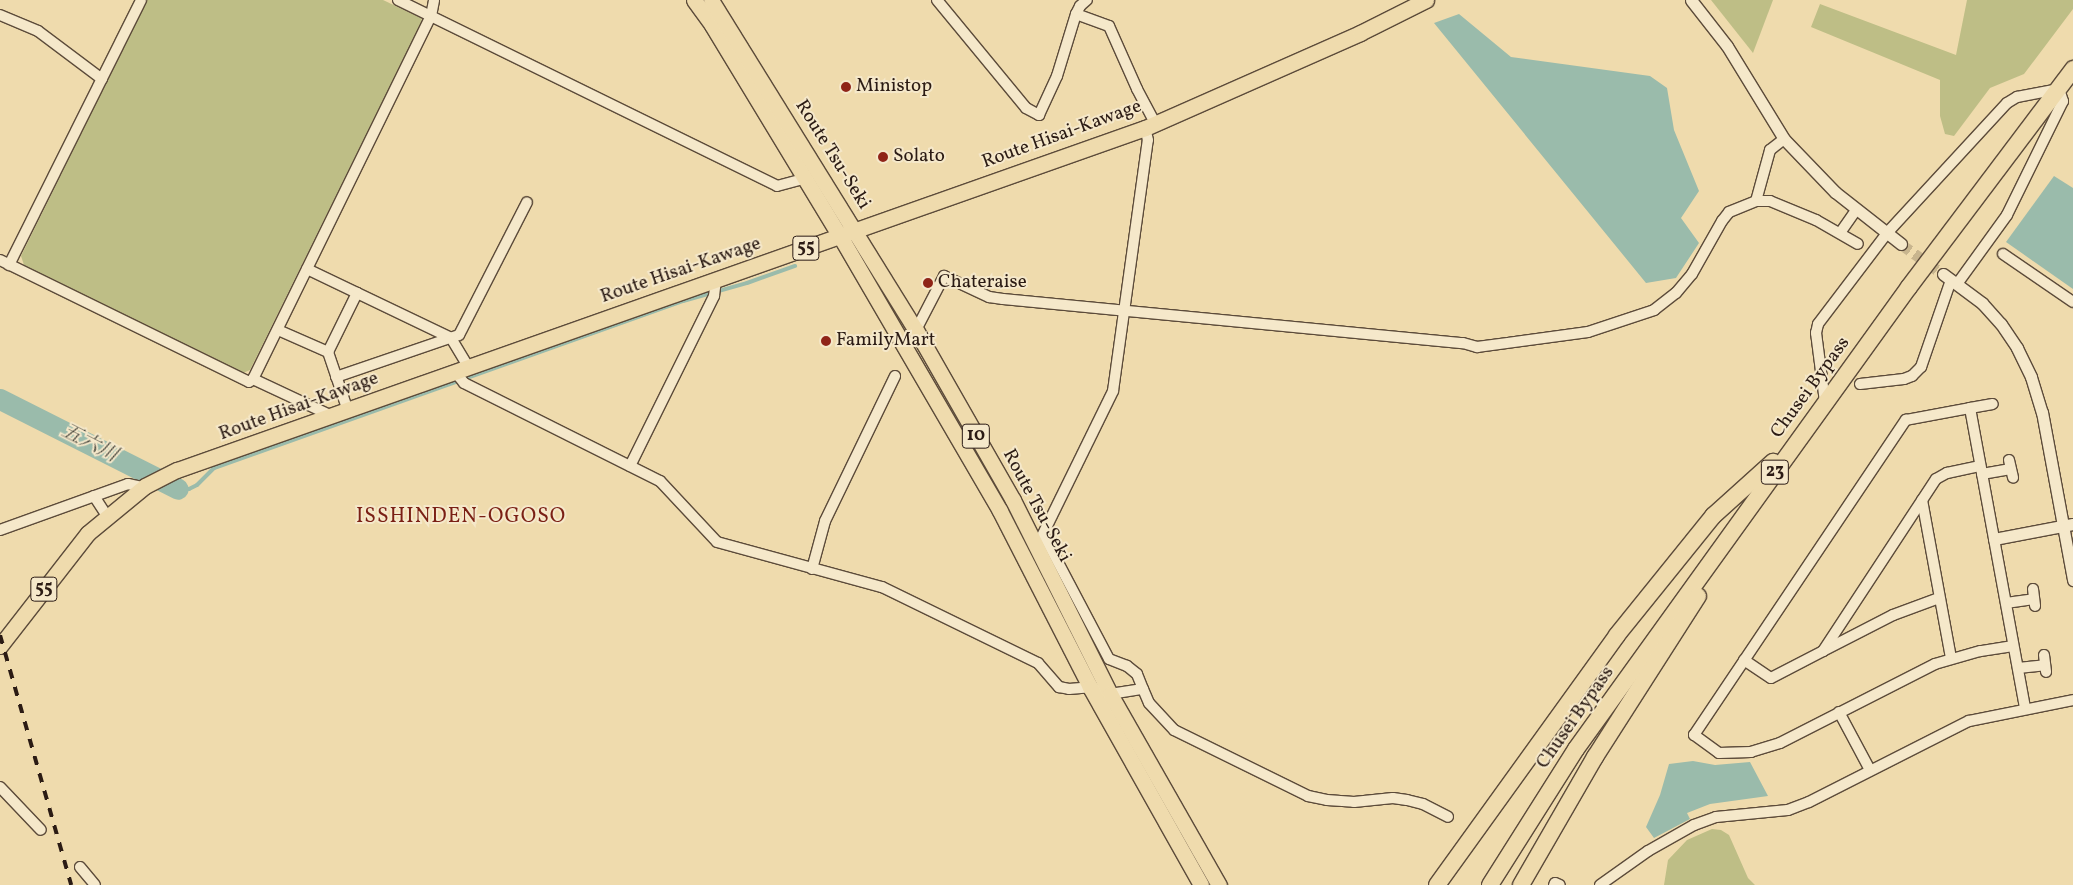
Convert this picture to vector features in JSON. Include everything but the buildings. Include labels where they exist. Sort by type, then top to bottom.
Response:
[{"type":"highway","name":"Chusei Bypass","points":[[1490,885],[1576,749],[1825,402],[2073,69]]},
{"type":"highway","points":[[1437,885],[1617,635],[1707,524],[1798,440]]},
{"type":"highway","points":[[1521,885],[1595,757],[1798,440]]},
{"type":"main road","name":"Route Tsu-Seki","points":[[694,0],[712,25],[840,236],[1000,511],[1090,687],[1200,885]]},
{"type":"main road","name":"Route Tsu-Seki","points":[[711,0],[916,330],[1012,500],[1110,694],[1219,885]]},
{"type":"main road","name":"Route Hisai-Kawage","points":[[0,646],[88,533],[143,486],[177,470],[715,288],[855,230],[1150,126],[1360,33],[1426,0]]},
{"type":"street","points":[[141,0],[102,79],[4,262],[249,382],[253,379],[278,330],[431,16],[434,0]]},
{"type":"street","points":[[398,0],[777,186],[804,179]]},
{"type":"street","points":[[937,0],[1026,108],[1038,118],[1057,76],[1076,14],[1080,6],[1087,0]]},
{"type":"street","points":[[1691,0],[1727,46],[1784,139],[1820,178],[1901,244]]},
{"type":"street","points":[[1076,14],[1109,26],[1137,89],[1150,126],[1113,391],[1042,534],[1108,659],[1127,666],[1137,674],[1149,703],[1160,718],[1174,730],[1308,796],[1327,800],[1354,802],[1393,798],[1423,804],[1448,816]]},
{"type":"street","points":[[0,15],[38,31],[102,79]]},
{"type":"street","points":[[1825,402],[1816,332],[1818,324],[1887,233],[2007,103],[2018,97],[2059,88],[2063,101],[2007,215],[1950,279],[1921,367],[1912,376],[1904,379],[1860,384]]},
{"type":"street","points":[[1756,201],[1770,150],[1784,139]]},
{"type":"street","points":[[916,330],[944,276],[989,297],[1463,343],[1477,347],[1588,332],[1654,310],[1676,293],[1688,279],[1729,212],[1756,201],[1770,201],[1816,220],[1858,244]]},
{"type":"street","points":[[336,377],[459,335],[527,202]]},
{"type":"street","points":[[1840,233],[1856,209]]},
{"type":"street","points":[[2003,254],[2073,302]]},
{"type":"street","points":[[307,269],[451,338],[462,375],[660,481],[717,542],[882,587],[1038,663],[1060,687],[1069,689],[1090,687],[1110,694],[1144,689]]},
{"type":"street","points":[[1950,279],[1982,303],[2001,324],[2017,348],[2031,377],[2042,412],[2068,525],[2073,580]]},
{"type":"street","points":[[630,466],[715,288]]},
{"type":"street","points":[[348,411],[328,352],[357,293]]},
{"type":"street","points":[[278,330],[328,352]]},
{"type":"street","points":[[812,569],[825,521],[895,376]]},
{"type":"street","points":[[253,379],[332,416]]},
{"type":"street","points":[[1993,404],[1906,420],[1694,735],[1718,753],[1751,752],[1780,743],[1921,670],[1951,658],[2014,646]]},
{"type":"street","points":[[1970,408],[2025,709]]},
{"type":"street","points":[[1823,651],[1940,475],[1981,470],[2011,469]]},
{"type":"street","points":[[0,530],[128,484],[143,486]]},
{"type":"street","points":[[94,496],[107,516]]},
{"type":"street","points":[[1922,500],[1951,658]]},
{"type":"street","points":[[1994,539],[2068,525]]},
{"type":"street","points":[[1744,660],[1770,678],[1893,614],[1939,598]]},
{"type":"street","points":[[2006,603],[2034,598]]},
{"type":"street","points":[[2018,668],[2045,664]]},
{"type":"street","points":[[1600,885],[1684,829],[1716,818],[1788,810],[1809,802],[1969,721],[2073,700]]},
{"type":"street","points":[[1839,712],[1870,770]]},
{"type":"street","points":[[0,787],[41,830]]},
{"type":"street","points":[[80,867],[95,885]]},
{"type":"street","points":[[1554,885],[1555,883],[1560,885]]},
{"type":"green space","points":[[147,0],[383,0],[421,18],[422,21],[250,370],[243,373],[24,265],[21,256]]},
{"type":"green space","points":[[1711,0],[1773,0],[1753,53]]},
{"type":"green space","points":[[1967,0],[2073,0],[2073,9],[2024,74],[1990,88],[1954,136],[1945,134],[1940,116],[1940,80],[1811,27],[1820,4],[1956,55]]},
{"type":"green space","points":[[1712,829],[1721,830],[1729,835],[1748,878],[1755,885],[1664,885],[1668,860],[1687,840]]},
{"type":"shaded area","points":[[1459,14],[1511,57],[1650,76],[1667,88],[1674,130],[1699,191],[1681,218],[1699,243],[1676,278],[1646,283],[1434,23]]},
{"type":"shaded area","points":[[2054,176],[2073,188],[2073,289],[2006,242]]},
{"type":"shaded area","points":[[1693,761],[1715,765],[1750,762],[1768,796],[1710,804],[1687,813],[1690,819],[1654,838],[1646,827],[1660,795],[1669,764]]},
{"type":"waterway","points":[[178,489],[189,489],[197,485],[214,468],[683,301],[747,283],[795,266]]},
{"type":"waterway","name":"五六川","points":[[0,399],[178,489]]},
{"type":"tunnel","points":[[1901,244],[1943,274]]},
{"type":"railway","points":[[0,635],[71,885]]},
{"type":"place","name":"Ministop","points":[[846,87]]},
{"type":"place","name":"Solato","points":[[883,157]]},
{"type":"place","name":"Chateraise","points":[[928,283]]},
{"type":"place","name":"FamilyMart","points":[[826,341]]},
{"type":"district","name":"ISSHINDEN-OGOSO","points":[[461,517]]}]
